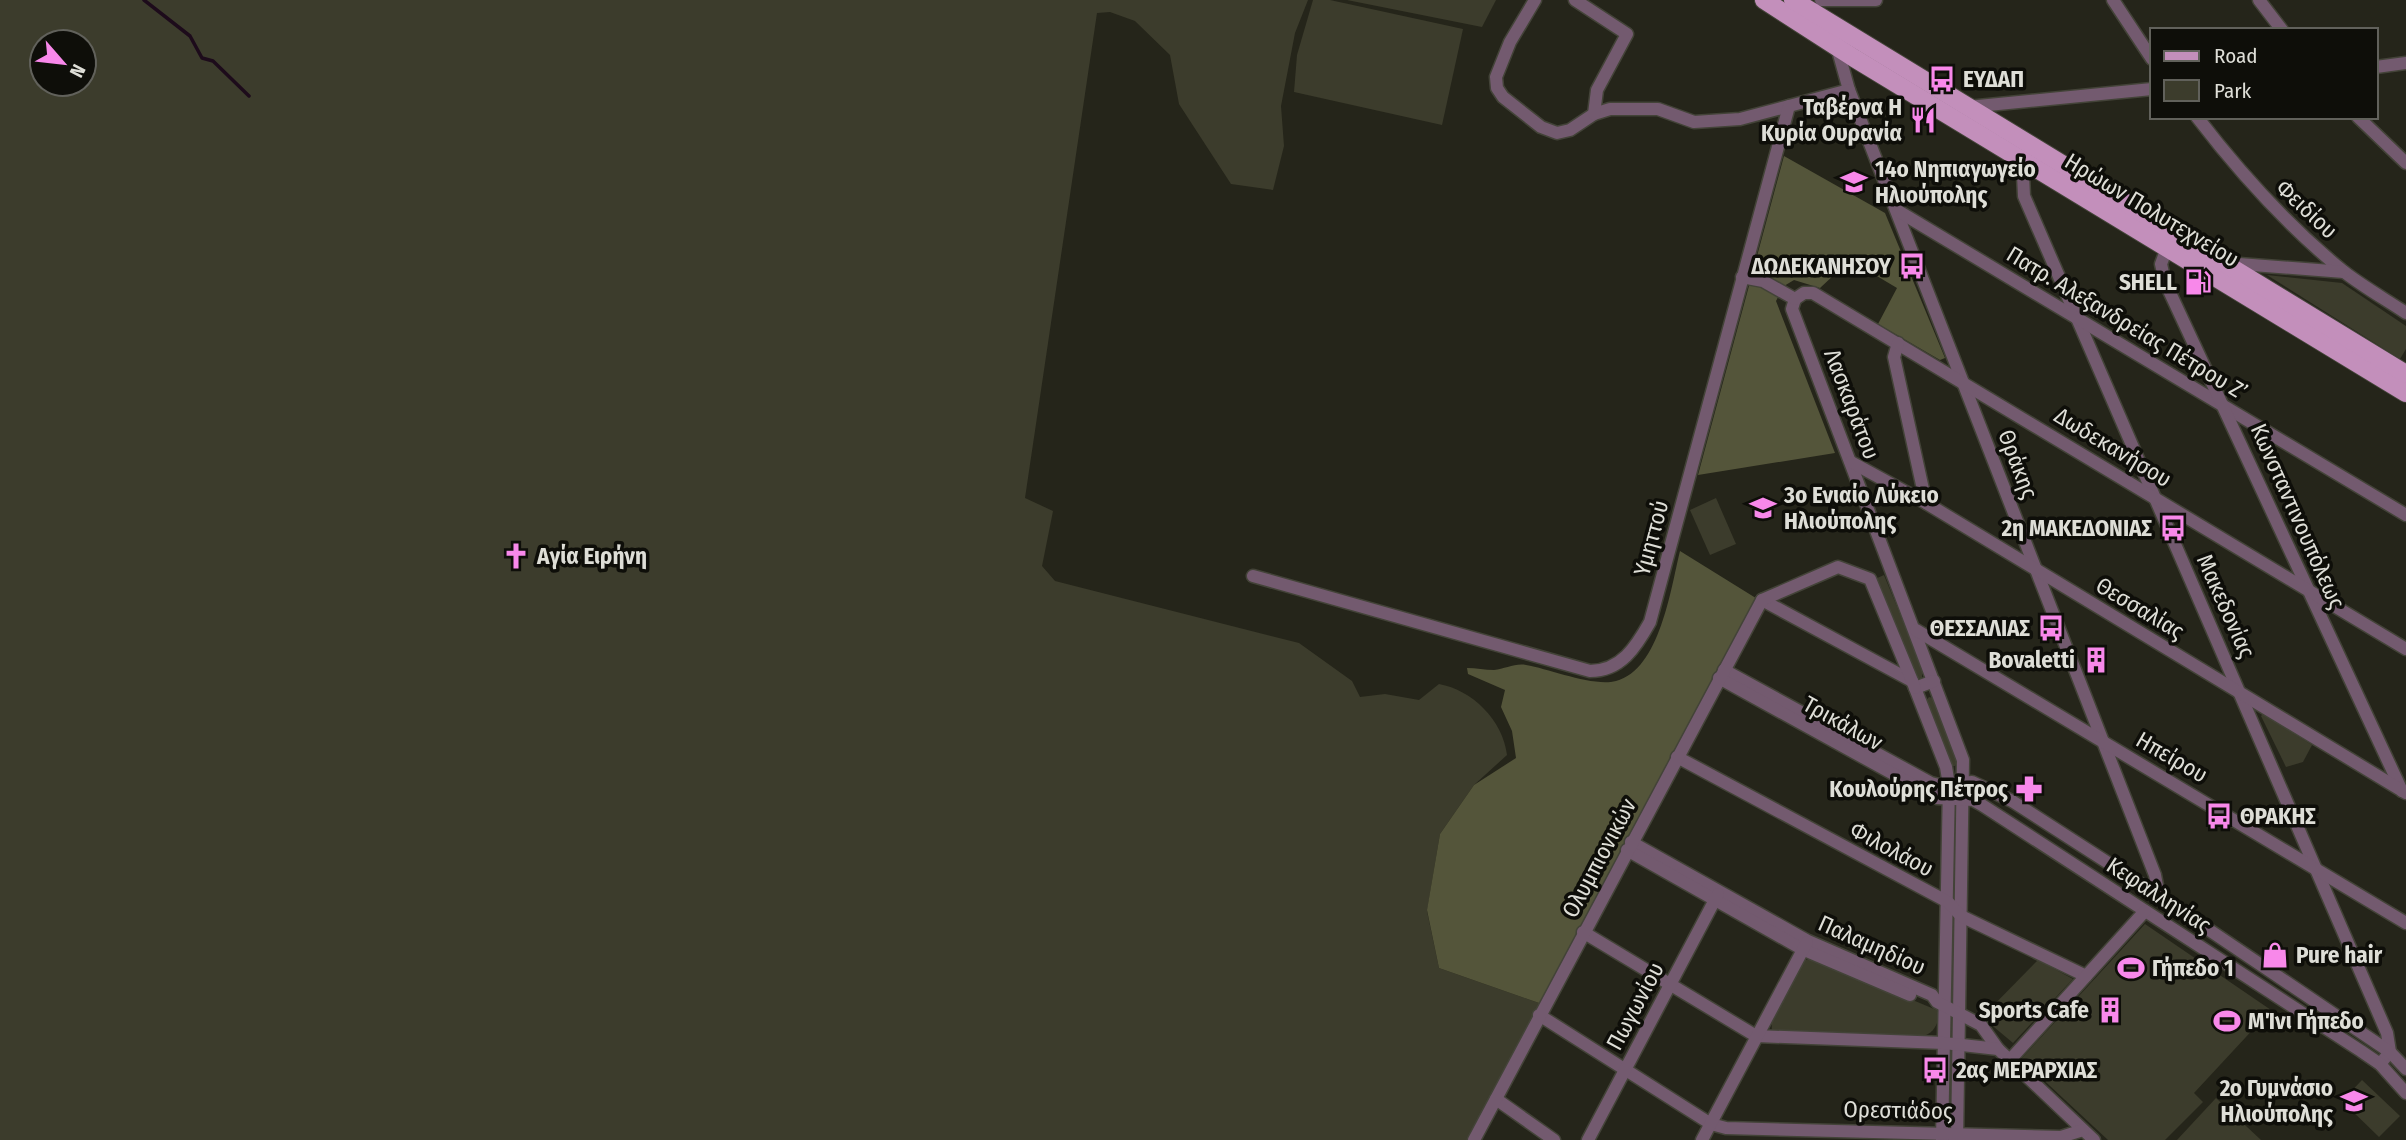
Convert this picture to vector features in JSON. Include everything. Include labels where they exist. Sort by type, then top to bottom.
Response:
[{"type":"main road","name":"Ηρώων Πολυτεχνείου","points":[[1764,0],[2406,393]]},
{"type":"main road","name":"Ηρώων Πολυτεχνείου","points":[[1793,0],[1823,6],[1968,107],[2406,374]]},
{"type":"street","points":[[1535,0],[1499,64],[1497,88],[1526,116],[1557,133],[1570,130],[1594,114],[1610,109],[1643,106],[1694,122],[1740,120],[1849,90]]},
{"type":"street","points":[[1575,0],[1627,34],[1597,90],[1594,114]]},
{"type":"street","points":[[1795,20],[1808,21],[1823,6],[1876,0]]},
{"type":"street","points":[[2113,0],[2150,57]]},
{"type":"street","points":[[2259,0],[2280,28]]},
{"type":"street","name":"Θράκης","points":[[1837,47],[1849,90],[2155,874],[2159,896]]},
{"type":"street","points":[[2378,67],[2406,63]]},
{"type":"street","points":[[1968,107],[2150,89]]},
{"type":"street","name":"Υμηττού","points":[[1253,576],[1590,671],[1612,667],[1629,655],[1650,622],[1789,106]]},
{"type":"street","name":"Φειδίου","points":[[2199,119],[2240,173],[2344,272],[2406,313]]},
{"type":"street","points":[[2360,119],[2406,163]]},
{"type":"street","name":"Μακεδονίας","points":[[2030,164],[2023,175],[2024,196],[2318,868],[2387,1033],[2390,1052]]},
{"type":"street","name":"Πατρ. Αλεξανδρείας Πέτρου Ζ’","points":[[1898,211],[2406,515]]},
{"type":"street","name":"Κωνσταντινουπόλεως","points":[[2167,248],[2161,264],[2165,282],[2405,795]]},
{"type":"street","name":"Ηρώων Πολυτεχνείου","points":[[2226,263],[2344,272]]},
{"type":"street","points":[[1742,277],[1763,281],[1795,299]]},
{"type":"street","name":"Δωδεκανήσου","points":[[1795,299],[1804,293],[1813,293],[2406,649]]},
{"type":"street","name":"Λασκαράτου","points":[[1795,299],[1792,309],[1916,630],[1963,760],[1961,916],[1947,1006]]},
{"type":"street","points":[[1898,343],[1894,357],[1926,503]]},
{"type":"street","name":"Θεσσαλίας","points":[[1852,462],[1926,503],[2241,692],[2405,795]]},
{"type":"street","points":[[1763,598],[1838,567],[1870,579],[1946,767],[1949,801],[1943,1136]]},
{"type":"street","points":[[1763,598],[1913,685],[1934,681]]},
{"type":"street","name":"Ολυμπιονικών","points":[[1474,1140],[1763,598]]},
{"type":"street","name":"Ηπείρου","points":[[1916,630],[2406,922]]},
{"type":"street","name":"Τρικάλων","points":[[1722,674],[1931,783],[1948,785]]},
{"type":"street","name":"Τρικάλων","points":[[1722,674],[1925,792],[1949,801]]},
{"type":"street","name":"Φιλολάου","points":[[1677,757],[1948,902],[1961,916],[2086,976]]},
{"type":"street","name":"Κεφαλληνίας","points":[[1948,785],[1982,785],[2012,801],[2159,896],[2390,1052],[2406,1069]]},
{"type":"street","points":[[1949,801],[1964,799]]},
{"type":"street","name":"Κεφαλληνίας","points":[[1964,799],[1982,805],[2380,1064],[2406,1093]]},
{"type":"street","name":"Παλαμηδίου","points":[[1629,846],[1805,945],[1932,995],[1981,1025],[2009,1061],[2094,1140]]},
{"type":"street","name":"Πωγωνίου","points":[[1588,1140],[1717,895]]},
{"type":"street","points":[[2009,1061],[2146,911]]},
{"type":"street","points":[[1583,932],[1756,1036],[1944,1043],[1998,1049]]},
{"type":"street","points":[[1702,1140],[1805,945]]},
{"type":"street","points":[[1947,1006],[1958,1044],[1957,1136]]},
{"type":"street","points":[[1539,1015],[1711,1124]]},
{"type":"street","points":[[2380,1064],[2390,1052]]},
{"type":"street","points":[[1496,1099],[1554,1140]]},
{"type":"street","name":"Ορεστιάδος","points":[[1711,1124],[1726,1128],[1943,1136],[2060,1137],[2083,1130]]},
{"type":"green space","points":[[0,0],[1308,0],[1295,33],[1281,106],[1284,146],[1273,190],[1231,184],[1179,104],[1170,55],[1135,21],[1110,12],[1097,13],[1025,498],[1053,511],[1042,566],[1055,581],[1299,643],[1352,681],[1360,697],[1385,694],[1419,700],[1439,684],[1451,687],[1474,700],[1492,719],[1504,742],[1507,755],[1474,785],[1440,834],[1427,911],[1439,968],[1542,1004],[1469,1140],[0,1140]]},
{"type":"green space","points":[[1313,0],[1330,0],[1463,29],[1442,125],[1294,92],[1297,55]]},
{"type":"green space","points":[[1347,0],[1496,0],[1482,27]]},
{"type":"green space","points":[[1784,156],[1885,213],[1945,358],[1940,360],[1878,324],[1897,288],[1850,260],[1820,288],[1794,280],[1784,286],[1776,301],[1835,453],[1698,475]]},
{"type":"green space","points":[[2267,275],[2342,283],[2406,326],[2406,349],[2400,359]]},
{"type":"green space","points":[[1716,498],[1736,544],[1710,555],[1690,510]]},
{"type":"green space","points":[[1680,551],[1759,600],[1542,1004],[1439,968],[1427,910],[1440,834],[1474,785],[1516,758],[1512,731],[1501,707],[1505,690],[1468,674],[1467,668],[1494,670],[1526,665],[1596,682],[1616,681],[1631,674],[1653,645],[1661,625]]},
{"type":"green space","points":[[1884,575],[1922,668],[1922,679],[1917,678],[1875,579]]},
{"type":"green space","points":[[1929,697],[1933,698],[1957,762],[1955,766],[1951,766],[1926,701]]},
{"type":"green space","points":[[2263,714],[2312,745],[2303,762],[2286,767],[2261,716]]},
{"type":"green space","points":[[2145,924],[2271,1010],[2194,1093],[2203,1102],[2165,1140],[2108,1140],[2021,1059]]},
{"type":"green space","points":[[1814,959],[1939,1011],[1936,1026],[1924,1036],[1772,1032],[1774,1014],[1782,994],[1805,960]]},
{"type":"green space","points":[[2038,960],[2073,979],[2013,1043],[1982,1017]]},
{"type":"green space","points":[[1949,1052],[1953,1052],[1950,1126],[1948,1125]]},
{"type":"green space","points":[[2362,1080],[2400,1116],[2379,1137],[2342,1101]]},
{"type":"green space","points":[[2216,1098],[2261,1140],[2177,1140]]},
{"type":"waterway","points":[[144,0],[190,36],[202,58],[213,61],[249,96]]},
{"type":"place","name":"ΕΥΔΑΠ","points":[[1942,79]]},
{"type":"place","name":"Ταβέρνα Η Κυρία Ουρανία","points":[[1923,120]]},
{"type":"place","name":"14ο Νηπιαγωγείο Ηλιούπολης","points":[[1854,182]]},
{"type":"place","name":"ΔΩΔΕΚΑΝΗΣΟΥ","points":[[1912,266]]},
{"type":"place","name":"SHELL","points":[[2198,282]]},
{"type":"place","name":"3ο Ενιαίο Λύκειο Ηλιούπολης","points":[[1763,508]]},
{"type":"place","name":"2η ΜΑΚΕΔΟΝΙΑΣ","points":[[2173,528]]},
{"type":"place","name":"Αγία Ειρήνη","points":[[516,556]]},
{"type":"place","name":"ΘΕΣΣΑΛΙΑΣ","points":[[2051,628]]},
{"type":"place","name":"Bovaletti","points":[[2096,660]]},
{"type":"place","name":"Κουλούρης Πέτρος","points":[[2029,789]]},
{"type":"place","name":"ΘΡΑΚΗΣ","points":[[2219,816]]},
{"type":"place","name":"Pure hair","points":[[2275,955]]},
{"type":"place","name":"Γήπεδο 1","points":[[2131,968]]},
{"type":"place","name":"Sports Cafe","points":[[2110,1010]]},
{"type":"place","name":"ΜΊνι Γήπεδο","points":[[2227,1021]]},
{"type":"place","name":"2ας ΜΕΡΑΡΧΙΑΣ","points":[[1935,1070]]},
{"type":"place","name":"2ο Γυμνάσιο Ηλιούπολης","points":[[2354,1101]]}]
